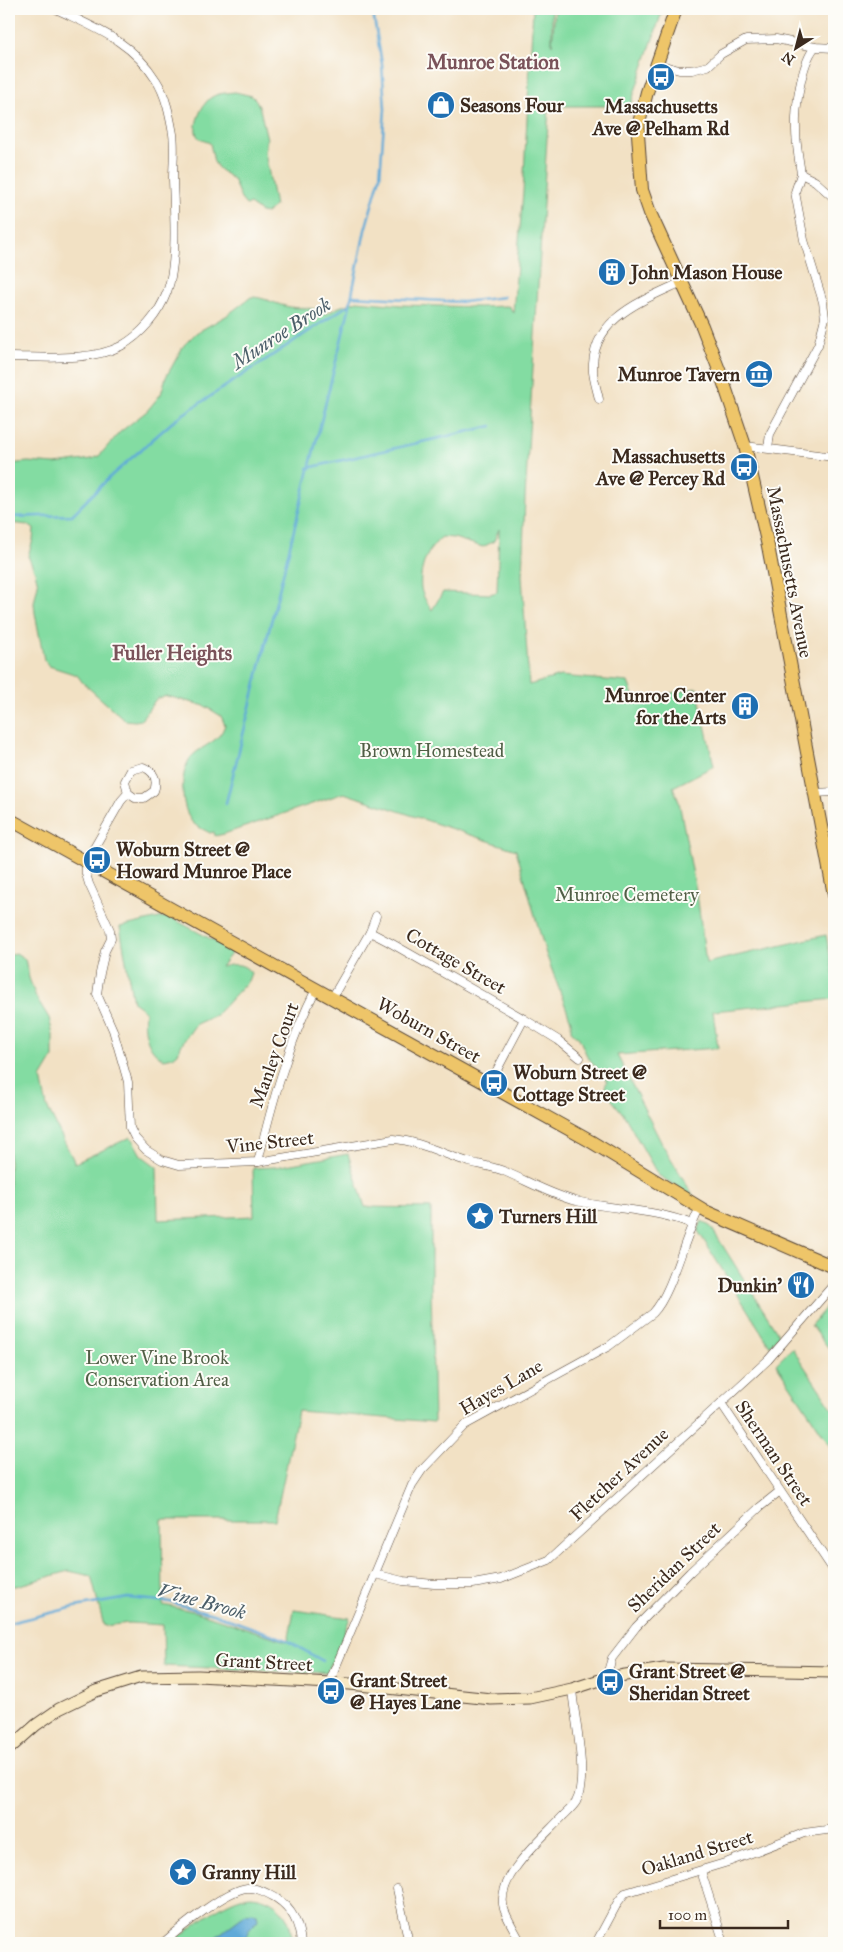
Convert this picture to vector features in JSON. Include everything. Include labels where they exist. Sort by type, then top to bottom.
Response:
[{"type":"main road","name":"Massachusetts Avenue","points":[[676,9],[639,123],[639,170],[642,190],[650,213],[702,326],[719,368],[745,446],[768,546],[834,895]]},
{"type":"main road","name":"Woburn Street","points":[[9,818],[606,1150],[700,1208],[834,1266]]},
{"type":"street","points":[[9,357],[64,357],[100,354],[121,346],[140,332],[156,314],[167,293],[171,273],[174,204],[173,135],[168,112],[157,81],[146,65],[118,39],[56,9]]},
{"type":"street","points":[[657,64],[679,70],[692,70],[708,66],[721,54],[746,40],[776,39],[815,47],[834,48]]},
{"type":"street","points":[[768,448],[770,434],[818,345],[825,318],[823,302],[804,240],[795,192],[801,174],[796,130],[798,106],[808,56],[815,47]]},
{"type":"street","points":[[9,171],[9,183]]},
{"type":"street","points":[[801,174],[815,181],[834,198]]},
{"type":"street","points":[[599,399],[593,373],[594,356],[600,335],[612,321],[631,308],[682,282]]},
{"type":"street","points":[[745,446],[834,457]]},
{"type":"street","points":[[143,767],[153,774],[156,786],[148,797],[135,798],[128,792],[125,781],[131,770],[143,767]]},
{"type":"street","points":[[86,862],[128,792]]},
{"type":"street","points":[[815,793],[834,792]]},
{"type":"street","name":"Vine Street","points":[[86,862],[86,874],[89,884],[110,930],[111,939],[105,951],[97,994],[113,1030],[128,1082],[130,1128],[135,1138],[146,1150],[162,1160],[179,1165],[258,1162],[393,1139],[409,1140],[469,1162],[506,1172],[576,1201],[649,1212],[692,1224]]},
{"type":"street","points":[[332,998],[370,932],[376,916]]},
{"type":"street","name":"Cottage Street","points":[[370,932],[558,1040],[580,1058]]},
{"type":"street","name":"Manley Court","points":[[258,1162],[285,1063],[316,990]]},
{"type":"street","points":[[489,1085],[524,1020]]},
{"type":"street","name":"Hayes Lane","points":[[329,1683],[412,1485],[422,1470],[465,1425],[609,1346],[653,1313],[668,1288],[700,1208]]},
{"type":"street","name":"Fletcher Avenue","points":[[375,1574],[403,1581],[446,1585],[473,1584],[501,1579],[549,1560],[780,1347],[834,1284]]},
{"type":"street","name":"Sherman Street","points":[[721,1403],[834,1571]]},
{"type":"street","name":"Sheridan Street","points":[[606,1678],[612,1658],[636,1627],[688,1574],[760,1507],[780,1491]]},
{"type":"street","name":"Grant Street","points":[[9,1749],[36,1725],[59,1709],[96,1691],[141,1678],[198,1676],[329,1683],[491,1699],[530,1698],[572,1689],[606,1678],[664,1669],[834,1672]]},
{"type":"street","points":[[521,1943],[504,1908],[504,1889],[515,1869],[530,1850],[576,1802],[580,1787],[580,1737],[573,1707],[572,1689]]},
{"type":"street","name":"Oakland Street","points":[[596,1943],[618,1902],[625,1893],[737,1859],[804,1833],[834,1829]]},
{"type":"street","points":[[701,1871],[724,1943]]},
{"type":"street","points":[[162,1943],[218,1901],[247,1888],[264,1890],[287,1907],[300,1928],[301,1943]]},
{"type":"street","points":[[397,1889],[409,1943]]},
{"type":"green space","points":[[533,9],[552,9],[552,45],[555,9],[663,9],[630,106],[549,106],[522,576],[529,685],[560,676],[628,682],[635,700],[697,688],[714,766],[673,787],[679,802],[698,901],[706,963],[826,935],[834,977],[834,999],[713,1011],[718,1048],[617,1055],[661,1142],[694,1197],[658,1175],[624,1115],[604,1090],[607,1081],[587,1056],[579,1038],[571,1031],[571,1021],[546,954],[516,850],[344,793],[224,834],[215,836],[214,832],[210,833],[197,826],[189,817],[186,809],[183,790],[185,770],[192,756],[219,736],[225,725],[221,716],[205,706],[167,696],[156,699],[141,720],[125,720],[83,683],[77,675],[49,666],[44,660],[35,613],[34,603],[38,584],[28,556],[34,529],[28,525],[9,523],[9,464],[28,462],[55,464],[92,459],[99,456],[120,432],[147,411],[161,394],[166,377],[184,345],[196,333],[226,316],[251,297],[290,307],[321,311],[326,314],[357,301],[401,305],[507,306],[510,307],[513,313],[523,192]],"holes":[[[499,529],[497,592],[490,594],[443,592],[432,610],[421,588],[421,574],[428,553],[442,537],[454,538],[483,547],[494,541]]]},
{"type":"green space","points":[[235,92],[252,96],[260,109],[267,139],[265,152],[275,206],[266,213],[261,212],[250,204],[246,205],[241,199],[233,179],[219,169],[214,162],[210,143],[200,139],[197,134],[198,116],[204,104],[217,95]]},
{"type":"green space","points":[[168,916],[233,951],[221,967],[241,965],[251,973],[248,981],[216,1015],[196,1024],[183,1042],[178,1053],[173,1057],[164,1059],[153,1050],[147,1038],[145,1032],[145,1011],[133,1002],[120,927]]},
{"type":"green space","name":"Lower Vine Brook Conservation Area","points":[[16,953],[25,959],[36,997],[49,1018],[53,1035],[53,1058],[41,1078],[47,1107],[75,1163],[131,1137],[141,1155],[157,1167],[158,1220],[254,1216],[253,1168],[275,1167],[348,1154],[365,1207],[431,1208],[434,1422],[298,1411],[275,1520],[162,1520],[163,1605],[197,1612],[288,1642],[294,1610],[350,1618],[327,1673],[164,1666],[163,1625],[129,1623],[104,1626],[91,1576],[69,1571],[16,1586],[9,1586],[9,955]]},
{"type":"green space","points":[[702,1221],[711,1227],[779,1335],[770,1346],[698,1231]]},
{"type":"green space","points":[[834,1298],[834,1355],[811,1325]]},
{"type":"green space","points":[[792,1348],[834,1411],[834,1451],[776,1364]]},
{"type":"green space","points":[[250,1896],[268,1900],[281,1910],[290,1925],[291,1943],[172,1943],[219,1908],[240,1898]]},
{"type":"water","points":[[253,1913],[257,1915],[258,1920],[249,1929],[244,1943],[208,1943],[246,1914]]},
{"type":"waterway","name":"Munroe Brook","points":[[9,517],[72,515],[112,475],[176,419],[350,304],[365,230],[380,177],[385,109],[382,64],[373,13]]},
{"type":"waterway","points":[[352,296],[463,302],[504,297]]},
{"type":"waterway","points":[[226,803],[350,305]]},
{"type":"waterway","points":[[308,468],[492,426]]},
{"type":"waterway","name":"Vine Brook","points":[[9,1623],[75,1607],[128,1598],[170,1602],[220,1616],[284,1639],[323,1661]]},
{"type":"place","name":"Massachusetts Ave @ Pelham Rd","points":[[661,77]]},
{"type":"place","name":"Seasons Four","points":[[441,105]]},
{"type":"place","name":"John Mason House","points":[[612,272]]},
{"type":"place","name":"Munroe Tavern","points":[[759,374]]},
{"type":"place","name":"Massachusetts Ave @ Percey Rd","points":[[744,467]]},
{"type":"place","name":"Munroe Center for the Arts","points":[[745,706]]},
{"type":"place","name":"Woburn Street @ Howard Munroe Place","points":[[97,860]]},
{"type":"place","name":"Woburn Street @ Cottage Street","points":[[494,1083]]},
{"type":"place","name":"Turners Hill","points":[[480,1216]]},
{"type":"place","name":"Dunkin'","points":[[801,1285]]},
{"type":"place","name":"Grant Street @ Sheridan Street","points":[[610,1682]]},
{"type":"place","name":"Grant Street @ Hayes Lane","points":[[331,1691]]},
{"type":"place","name":"Granny Hill","points":[[183,1872]]},
{"type":"district","name":"Munroe Station","points":[[493,62]]},
{"type":"district","name":"Fuller Heights","points":[[172,653]]},
{"type":"park label","name":"Brown Homestead","points":[[432,750]]},
{"type":"park label","name":"Munroe Cemetery","points":[[627,894]]}]
